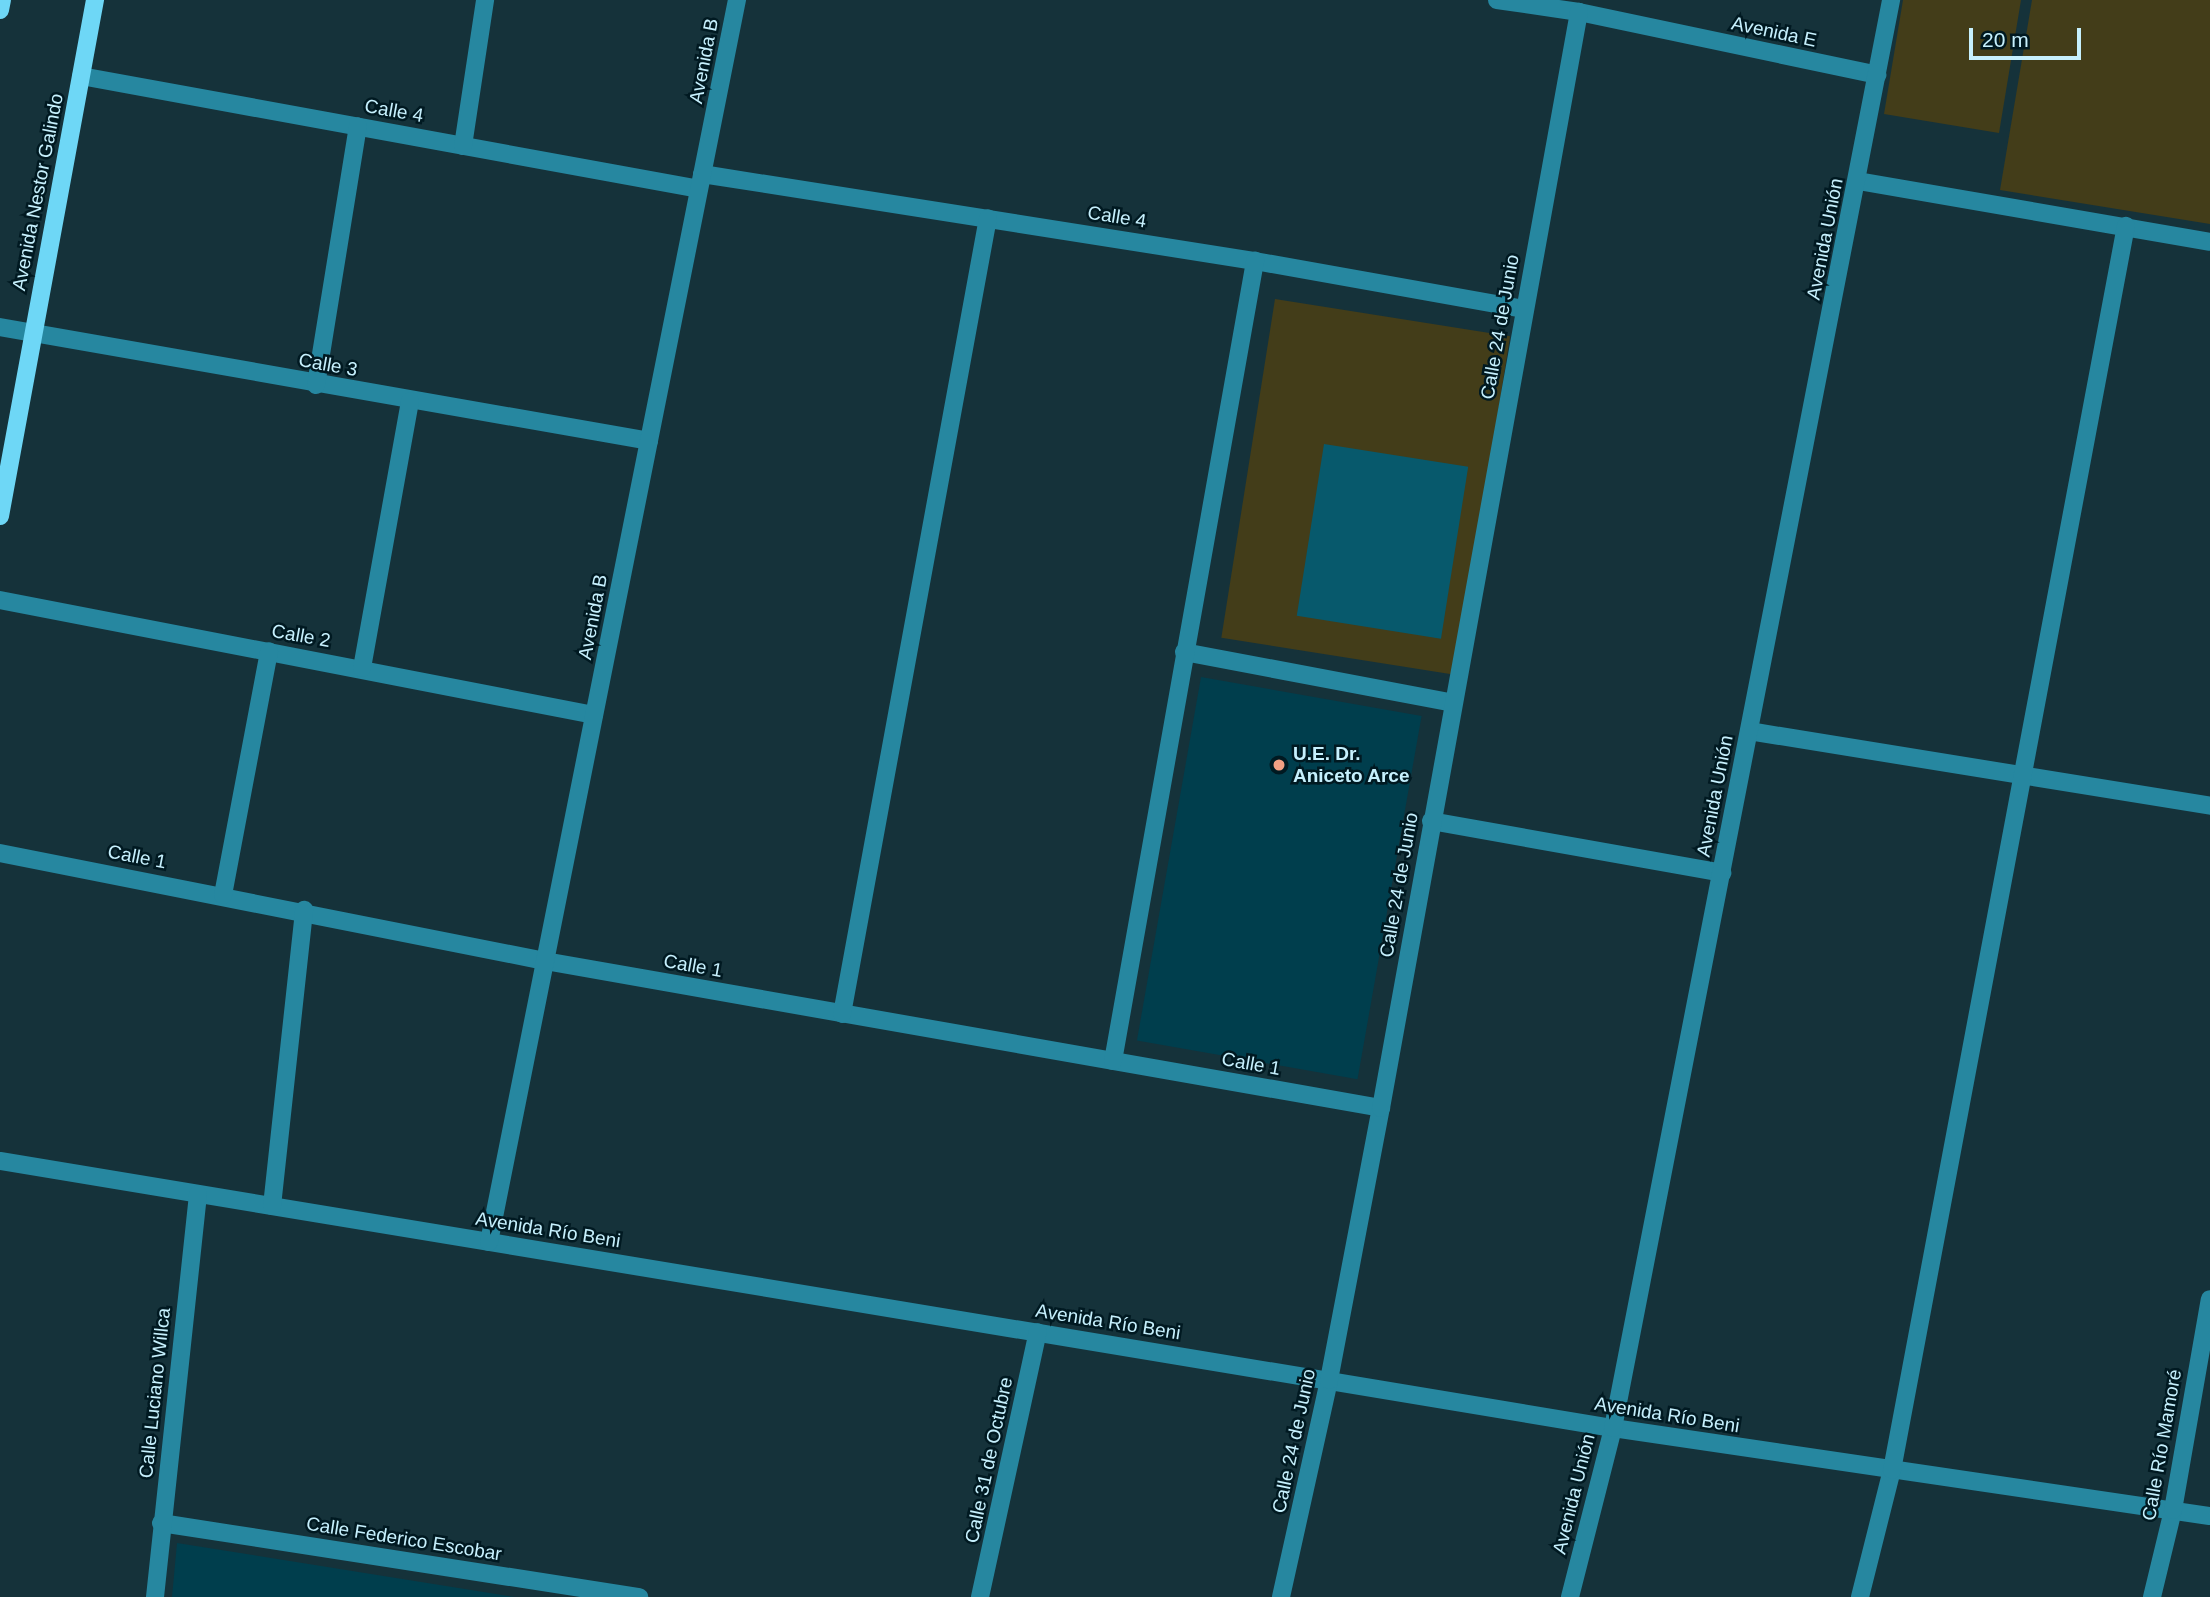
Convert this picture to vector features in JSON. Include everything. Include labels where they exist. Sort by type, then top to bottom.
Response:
[{"type":"main road","points":[[0,9],[2,0]]},
{"type":"main road","name":"Avenida Nestor Galindo","points":[[0,516],[95,0]]},
{"type":"street","points":[[463,146],[485,0]]},
{"type":"street","name":"Avenida B","points":[[489,1242],[737,0]]},
{"type":"street","name":"Avenida E","points":[[1497,0],[1579,12],[1877,75]]},
{"type":"street","name":"Avenida Unión","points":[[1570,1597],[1612,1428],[1858,181],[1891,0]]},
{"type":"street","name":"Calle 24 de Junio","points":[[1280,1597],[1329,1380],[1381,1108],[1452,703],[1579,12]]},
{"type":"street","name":"Calle 4","points":[[81,76],[463,146],[701,182],[988,218],[1255,261],[1524,309]]},
{"type":"street","points":[[316,385],[358,126]]},
{"type":"street","points":[[1858,181],[2210,242]]},
{"type":"street","points":[[842,1014],[988,218]]},
{"type":"street","points":[[1860,1597],[1892,1470],[2126,226]]},
{"type":"street","points":[[1113,1061],[1255,261]]},
{"type":"street","name":"Calle 3","points":[[0,327],[316,385],[649,441]]},
{"type":"street","points":[[362,668],[410,401]]},
{"type":"street","name":"Calle 2","points":[[0,600],[594,715]]},
{"type":"street","points":[[223,895],[269,651]]},
{"type":"street","points":[[1184,652],[1452,703]]},
{"type":"street","points":[[1749,732],[2210,806]]},
{"type":"street","points":[[1432,821],[1722,873]]},
{"type":"street","name":"Calle 1","points":[[0,853],[304,910],[545,961],[1381,1108]]},
{"type":"street","points":[[272,1206],[304,910]]},
{"type":"street","name":"Avenida Río Beni","points":[[0,1161],[1612,1428],[2210,1516]]},
{"type":"street","name":"Calle Luciano Willca","points":[[155,1597],[198,1194]]},
{"type":"street","name":"Calle Río Mamoré","points":[[2152,1597],[2173,1510],[2210,1300]]},
{"type":"street","name":"Calle 31 de Octubre","points":[[980,1597],[1038,1332]]},
{"type":"street","name":"Calle Federico Escobar","points":[[162,1523],[639,1597]]},
{"type":"shaded area","points":[[1903,0],[2021,0],[1999,133],[1884,114]]},
{"type":"shaded area","points":[[2032,0],[2210,0],[2210,224],[2000,190]]},
{"type":"shaded area","points":[[1275,299],[1510,336],[1456,675],[1221,638]]},
{"type":"shaded area","points":[[1201,677],[1422,716],[1358,1079],[1137,1040]]},
{"type":"shaded area","points":[[177,1543],[515,1597],[172,1597]]},
{"type":"building","points":[[1324,444],[1468,467],[1441,639],[1297,616]]},
{"type":"place","name":"U.E. Dr. Aniceto Arce","points":[[1279,765]]}]
